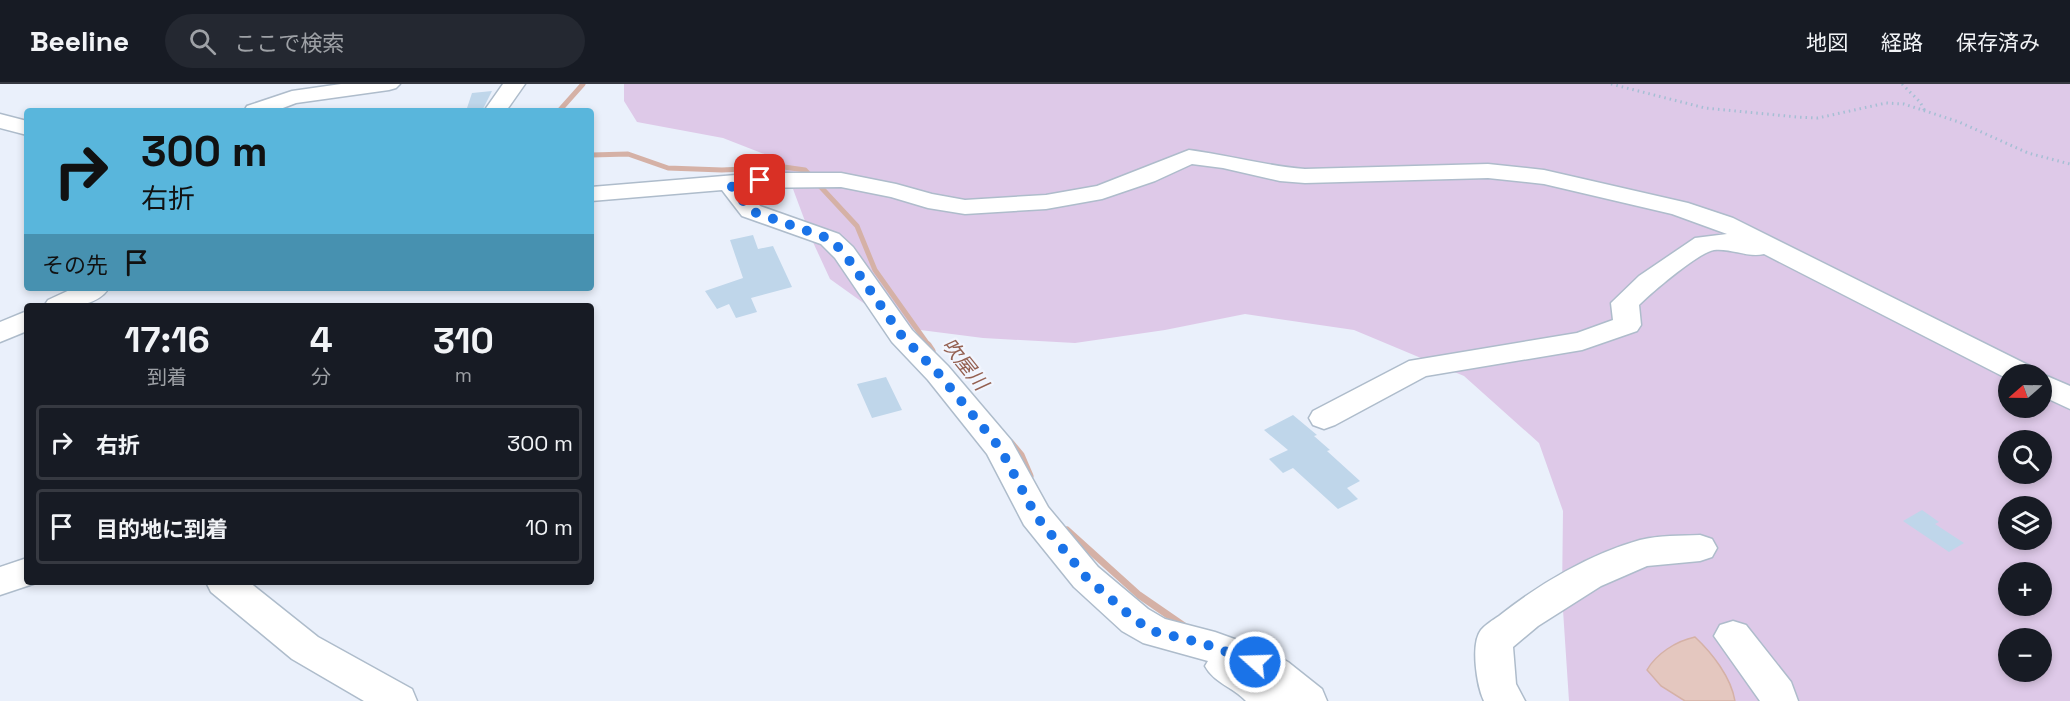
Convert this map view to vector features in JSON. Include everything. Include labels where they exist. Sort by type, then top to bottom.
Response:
[{"type":"street","points":[[264,108],[292,98],[389,84]]},
{"type":"street","points":[[497,108],[514,84]]},
{"type":"street","points":[[0,121],[24,127]]},
{"type":"street","points":[[594,194],[760,180],[841,180],[896,191],[928,201],[965,207],[1046,202],[1102,192],[1147,176],[1189,157],[1223,161],[1280,174],[1305,176],[1488,171],[1544,177],[1679,208],[1724,223],[2003,364]]},
{"type":"street","points":[[729,183],[751,211],[764,240]]},
{"type":"street","points":[[751,211],[830,239],[844,253],[902,336],[938,373],[1000,448],[1036,516],[1094,584],[1135,620],[1156,632],[1202,643],[1255,662],[1275,673],[1308,701]]},
{"type":"street","points":[[1324,418],[1419,368],[1582,341],[1628,325],[1625,303],[1648,282],[1704,243],[1728,242],[1790,255]]},
{"type":"street","points":[[64,303],[90,291]]},
{"type":"street","points":[[0,333],[24,321]]},
{"type":"street","points":[[2052,389],[2070,399]]},
{"type":"street","points":[[1506,701],[1497,688],[1494,641],[1502,634],[1525,616],[1589,576],[1643,553],[1700,548]]},
{"type":"street","points":[[0,582],[24,573]]},
{"type":"street","points":[[228,585],[305,648],[398,701]]},
{"type":"street","points":[[1733,636],[1777,694],[1779,701]]},
{"type":"street","points":[[1217,662],[1255,684],[1263,692],[1267,701]]},
{"type":"path","points":[[1611,84],[1705,108],[1797,117],[1818,118],[1886,103],[1904,104],[1959,122],[2028,153],[2070,164]]},
{"type":"path","points":[[1902,84],[1920,102],[1926,112]]},
{"type":"shaded area","points":[[624,84],[2070,84],[2070,701],[1569,701],[1562,595],[1563,511],[1539,443],[1464,376],[1354,330],[1245,314],[1165,330],[1075,343],[983,338],[897,327],[830,279],[812,240],[793,189],[772,157],[723,138],[637,122],[624,101]]},
{"type":"shaded area","points":[[1695,637],[1720,666],[1735,701],[1685,701],[1661,686],[1647,670],[1667,649]]},
{"type":"building","points":[[492,91],[484,108],[467,108],[472,93]]},
{"type":"building","points":[[753,235],[758,249],[773,246],[792,287],[751,298],[757,312],[736,318],[729,304],[717,309],[705,291],[743,278],[730,240]]},
{"type":"building","points":[[886,377],[902,410],[872,418],[857,384]]},
{"type":"building","points":[[1293,415],[1317,435],[1314,436],[1330,450],[1327,451],[1360,481],[1347,488],[1358,499],[1338,509],[1293,468],[1283,473],[1269,459],[1288,450],[1264,430]]},
{"type":"building","points":[[1922,510],[1939,522],[1935,524],[1964,543],[1949,552],[1903,521]]},
{"type":"waterway","name":"吹屋川","points":[[562,108],[583,84]]},
{"type":"waterway","name":"吹屋川","points":[[594,155],[628,154],[668,168],[722,170],[784,167],[805,170],[857,226],[875,270],[929,346]]},
{"type":"waterway","name":"吹屋川","points":[[928,345],[932,351]]},
{"type":"waterway","name":"吹屋川","points":[[1011,443],[1021,455],[1030,476]]},
{"type":"waterway","name":"吹屋川","points":[[1067,530],[1139,595],[1184,626]]},
{"type":"route","points":[[760,180],[729,183],[751,211],[830,239],[844,253],[902,336],[938,373],[1000,448],[1036,516],[1086,577],[1135,620],[1156,632],[1202,643],[1255,662]]}]
